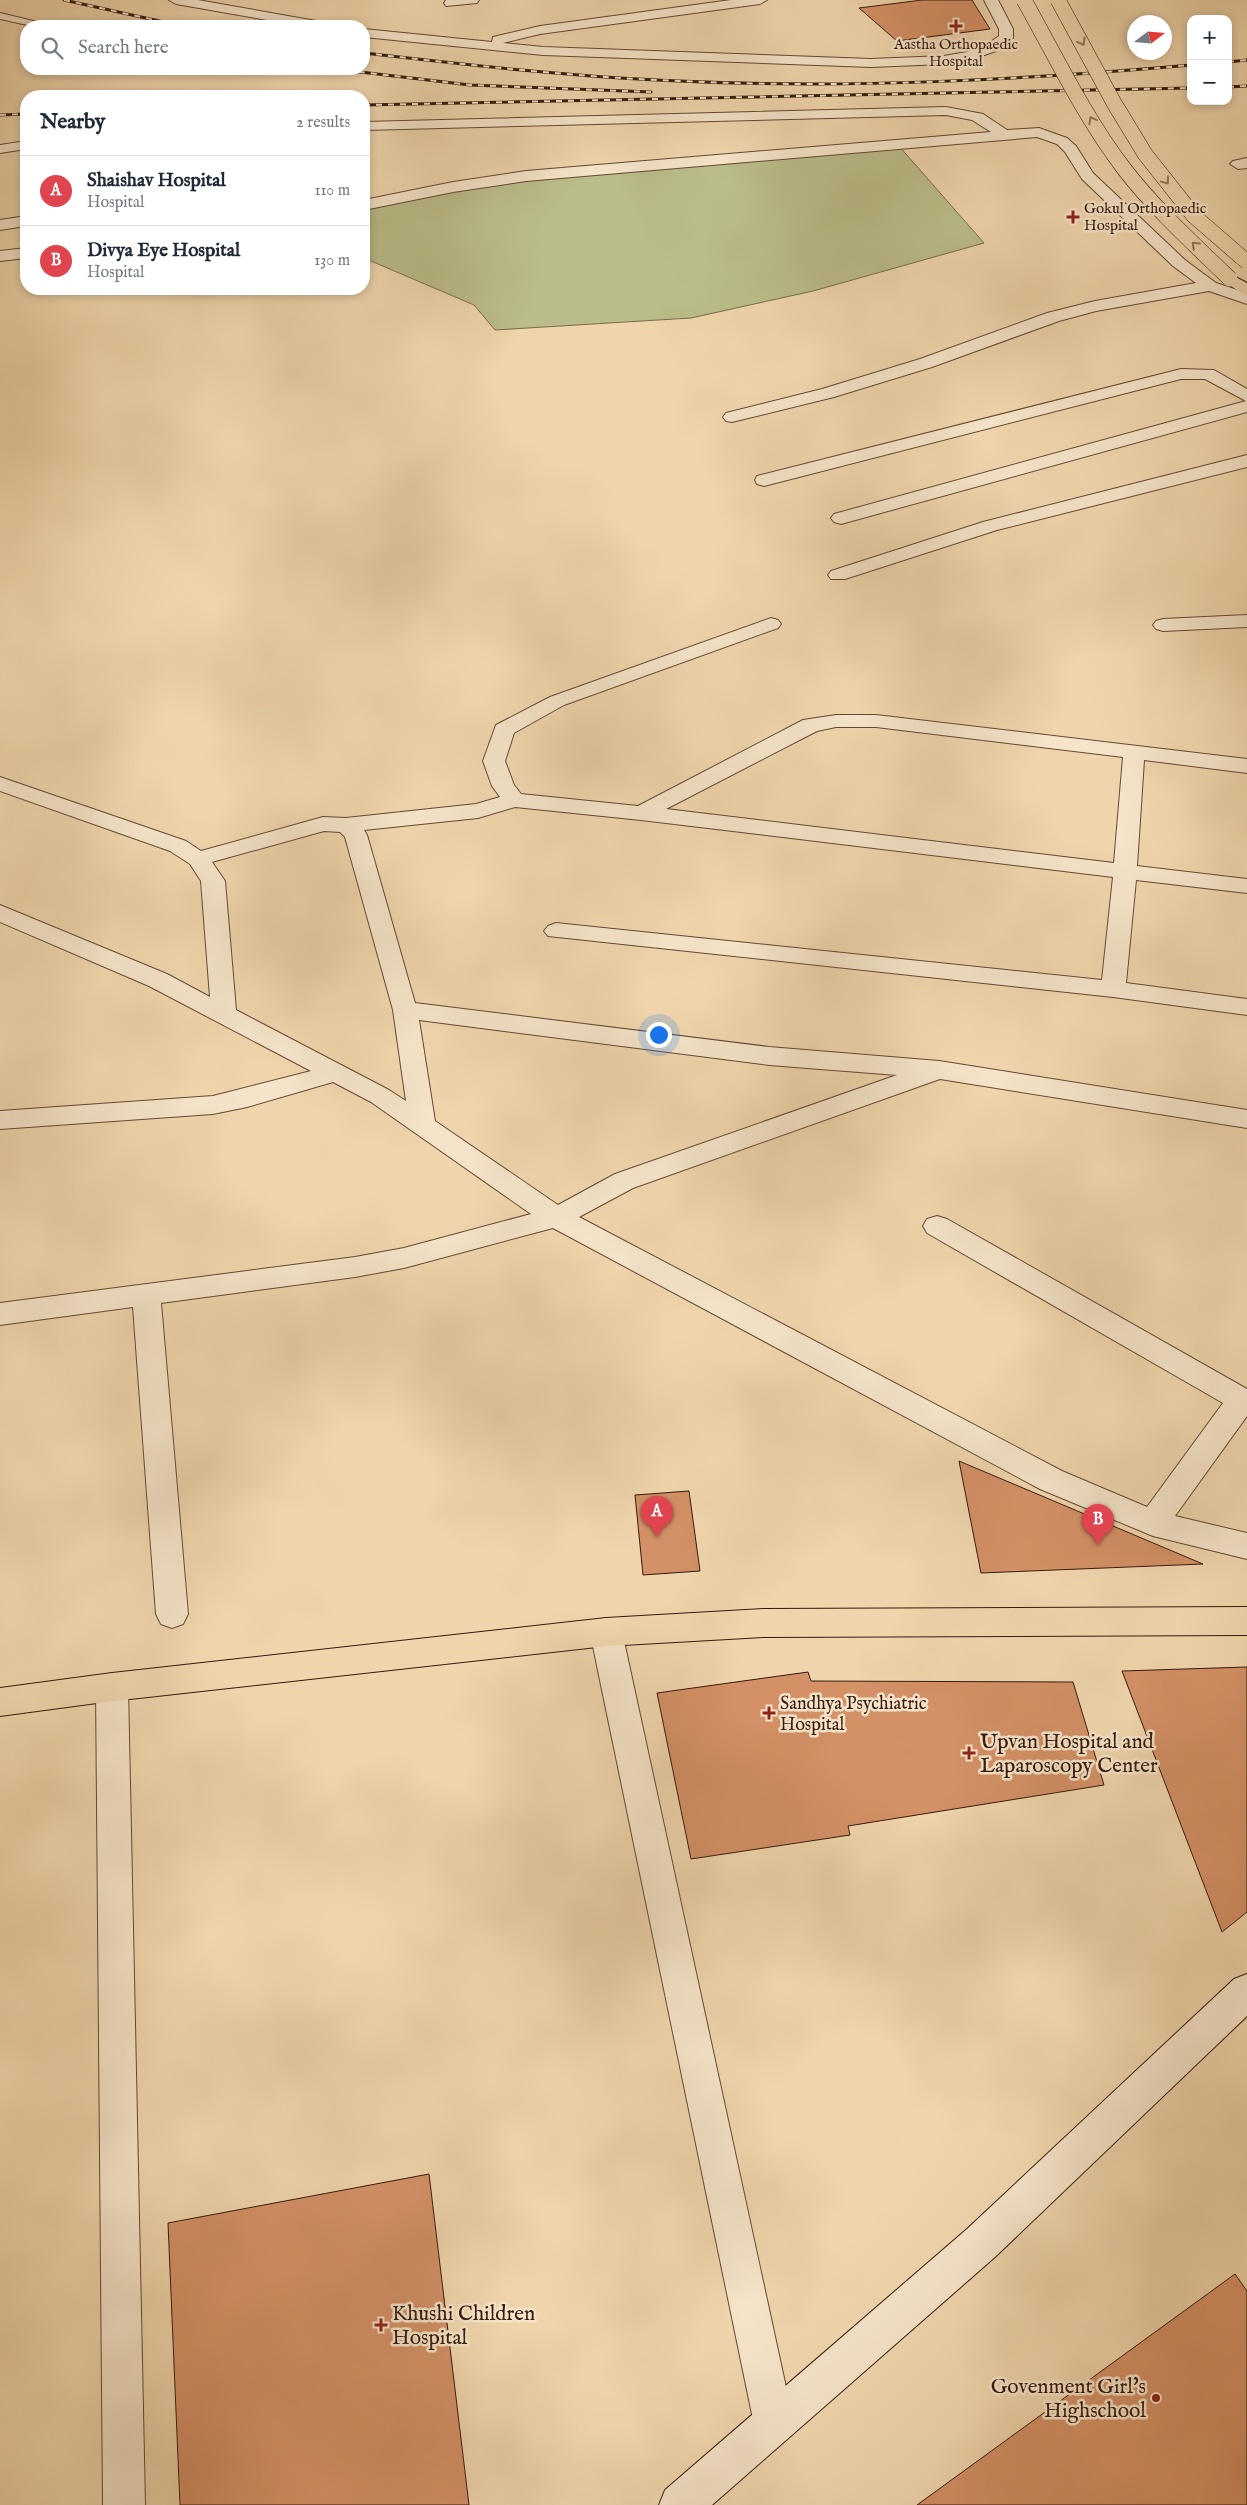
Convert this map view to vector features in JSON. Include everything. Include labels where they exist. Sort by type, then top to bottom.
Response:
[{"type":"main road","points":[[1024,0],[1103,140],[1124,169],[1149,200],[1230,279],[1247,291]]},
{"type":"main road","points":[[1058,0],[1114,103],[1145,154],[1194,216],[1247,262]]},
{"type":"main road","points":[[0,1702],[112,1687],[606,1632],[763,1623],[1247,1621]]},
{"type":"street","points":[[451,3],[472,0]]},
{"type":"street","points":[[482,46],[507,36],[540,30],[760,0]]},
{"type":"street","points":[[370,34],[543,51],[685,58],[870,63],[944,60],[970,56],[991,48],[1006,38],[1006,29],[990,0]]},
{"type":"street","points":[[188,1],[290,20]]},
{"type":"street","points":[[370,126],[946,111],[978,116],[988,120],[1003,135]]},
{"type":"street","points":[[370,204],[453,187],[526,176],[1039,132],[1062,140],[1071,149],[1087,176],[1179,263],[1210,286],[1247,299]]},
{"type":"street","points":[[0,149],[20,147]]},
{"type":"street","points":[[0,225],[20,222]]},
{"type":"street","points":[[0,256],[20,254]]},
{"type":"street","points":[[732,417],[828,393],[926,363],[1053,317],[1095,306],[1210,286]]},
{"type":"street","points":[[764,480],[1181,374],[1208,374],[1247,396]]},
{"type":"street","points":[[841,518],[1247,406]]},
{"type":"street","points":[[838,575],[990,526],[1247,461]]},
{"type":"street","points":[[1163,625],[1247,621]]},
{"type":"street","points":[[514,800],[502,786],[494,760],[504,730],[557,701],[771,624]]},
{"type":"street","points":[[641,813],[811,725],[836,721],[876,721],[1247,766]]},
{"type":"street","points":[[1112,989],[1125,871],[1134,752]]},
{"type":"street","points":[[0,784],[178,846],[198,858],[213,881],[224,1015]]},
{"type":"street","points":[[198,858],[323,824],[346,825],[478,811],[514,800],[641,813],[1247,886]]},
{"type":"street","points":[[346,825],[356,835],[405,1010],[422,1126]]},
{"type":"street","points":[[0,913],[158,980],[380,1096],[556,1217],[624,1255],[1051,1480],[1153,1523],[1247,1546]]},
{"type":"street","points":[[556,931],[1112,989],[1247,1007]]},
{"type":"street","points":[[405,1010],[769,1056],[939,1070],[1247,1119]]},
{"type":"street","points":[[0,1314],[378,1264],[556,1217],[624,1181],[939,1070]]},
{"type":"street","points":[[0,1120],[213,1104],[247,1098],[335,1073]]},
{"type":"street","points":[[937,1226],[1245,1402],[1153,1523]]},
{"type":"street","points":[[146,1295],[172,1614]]},
{"type":"street","points":[[606,1632],[687,2005],[774,2424]]},
{"type":"street","points":[[112,1687],[124,2505]]},
{"type":"street","points":[[680,2505],[981,2243],[1247,1991]]},
{"type":"lane","points":[[0,16],[20,21]]},
{"type":"green space","points":[[899,146],[984,243],[813,291],[691,318],[495,330],[474,305],[370,261],[370,206],[503,180]]},
{"type":"building","points":[[922,0],[972,0],[990,29],[897,41],[859,8]]},
{"type":"building","points":[[959,1461],[1203,1564],[981,1573]]},
{"type":"building","points":[[689,1491],[700,1571],[643,1575],[635,1495]]},
{"type":"building","points":[[1247,1667],[1247,1912],[1222,1932],[1122,1671]]},
{"type":"building","points":[[808,1672],[811,1681],[1073,1682],[1104,1785],[848,1826],[850,1835],[691,1859],[657,1693]]},
{"type":"building","points":[[429,2174],[469,2505],[180,2505],[168,2223]]},
{"type":"building","name":"Govenment Girl's Highschool","points":[[1235,2274],[1247,2291],[1247,2505],[917,2505]]},
{"type":"railway","points":[[64,0],[155,20]]},
{"type":"railway","points":[[370,54],[561,74],[640,79],[807,84],[999,79],[1187,65]]},
{"type":"railway","points":[[1232,62],[1247,60]]},
{"type":"railway","points":[[370,73],[470,85],[651,92]]},
{"type":"railway","points":[[1232,87],[1247,86]]},
{"type":"railway","points":[[370,105],[1187,88]]},
{"type":"railway","points":[[0,115],[20,114]]},
{"type":"place","name":"Aastha Orthopaedic Hospital","points":[[956,26]]},
{"type":"place","name":"Gokul Orthopaedic Hospital","points":[[1073,217]]},
{"type":"place","name":"Shaishav Hospital","points":[[657,1537]]},
{"type":"place","name":"Divya Eye Hospital","points":[[1098,1545]]},
{"type":"place","name":"Sandhya Psychiatric Hospital","points":[[769,1713]]},
{"type":"place","name":"Upvan Hospital and Laparoscopy Center","points":[[969,1753]]},
{"type":"place","name":"Khushi Children Hospital","points":[[381,2325]]},
{"type":"place","name":"Govenment Girl's Highschool","points":[[1156,2398]]}]
